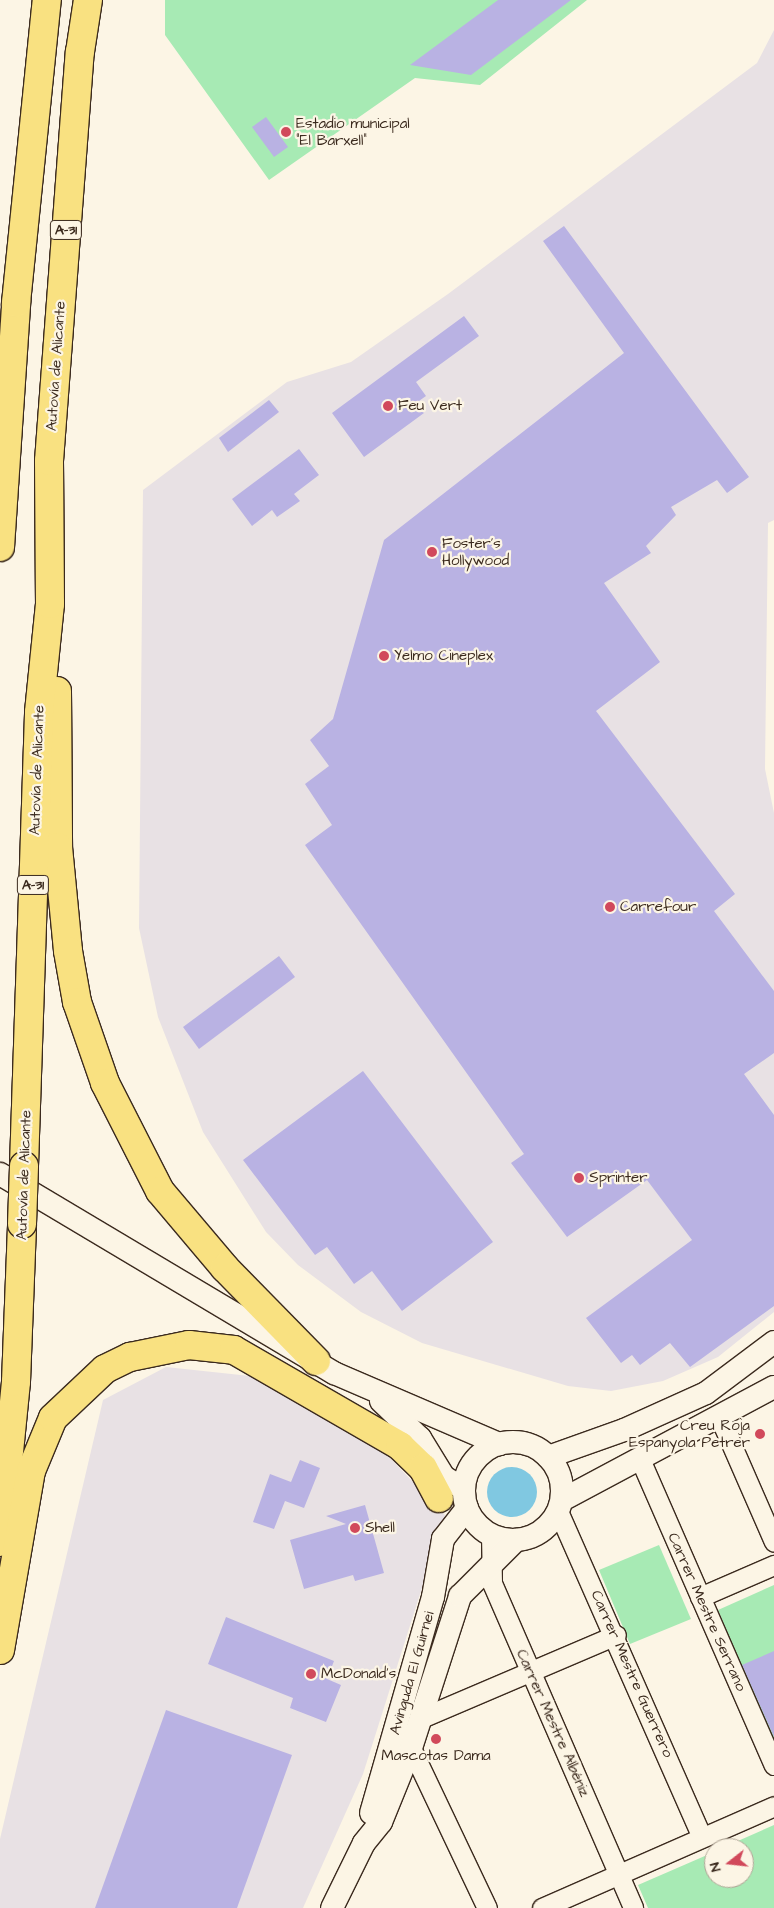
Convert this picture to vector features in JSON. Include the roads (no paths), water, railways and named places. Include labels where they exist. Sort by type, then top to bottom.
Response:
[{"type":"highway","points":[[0,547],[16,303],[47,0]]},
{"type":"highway","name":"Autovía de Alicante","points":[[0,1542],[16,1382],[22,1224],[12,1170],[39,712],[50,604],[50,461],[79,62],[88,0]]},
{"type":"highway","points":[[50,604],[57,692],[58,847],[68,951],[90,1045],[116,1110],[160,1191],[225,1268],[316,1361]]},
{"type":"highway","points":[[0,1650],[31,1471],[53,1418],[98,1375],[130,1358],[189,1345],[234,1350],[400,1446],[459,1498]]},
{"type":"street","points":[[12,1170],[316,1361],[368,1391],[499,1444],[520,1442],[548,1456],[560,1477],[560,1505]]},
{"type":"street","points":[[548,1456],[624,1430],[706,1393],[774,1342]]},
{"type":"street","points":[[368,1391],[420,1438],[459,1498],[491,1535],[516,1540],[541,1532],[560,1505],[640,1459],[774,1387]]},
{"type":"street","points":[[719,1416],[774,1542]]},
{"type":"street","points":[[459,1498],[474,1461],[499,1444]]},
{"type":"street","name":"Carrer Mestre Serrano","points":[[640,1459],[774,1765]]},
{"type":"street","name":"Avinguda El Guirnei","points":[[332,1908],[364,1843],[433,1597],[443,1539],[459,1498]]},
{"type":"street","name":"Carrer Mestre Guerrero","points":[[560,1505],[702,1837]]},
{"type":"street","name":"Carrer Mestre Albéniz","points":[[491,1535],[489,1567],[492,1583],[633,1908]]},
{"type":"street","name":"Avinguda El Guirnei","points":[[364,1843],[381,1822],[411,1748],[460,1596],[516,1540]]},
{"type":"street","points":[[700,1597],[774,1565]]},
{"type":"street","points":[[419,1719],[616,1635]]},
{"type":"street","points":[[411,1748],[487,1908]]},
{"type":"street","points":[[542,1908],[774,1806]]},
{"type":"water","points":[[512,1467],[522,1469],[530,1474],[535,1482],[537,1492],[535,1502],[530,1510],[522,1515],[512,1517],[502,1515],[494,1510],[489,1502],[487,1492],[489,1482],[494,1474],[502,1469]]},
{"type":"place","name":"Estadio municipal “El Barxell”","points":[[286,132]]},
{"type":"place","name":"Feu Vert","points":[[388,406]]},
{"type":"place","name":"Foster's Hollywood","points":[[432,552]]},
{"type":"place","name":"Yelmo Cineplex","points":[[384,656]]},
{"type":"place","name":"Carrefour","points":[[610,907]]},
{"type":"place","name":"Sprinter","points":[[579,1178]]},
{"type":"place","name":"Creu Roja Espanyola Petrer","points":[[760,1434]]},
{"type":"place","name":"Shell","points":[[355,1528]]},
{"type":"place","name":"McDonald's","points":[[311,1674]]},
{"type":"place","name":"Mascotas Dama","points":[[436,1739]]}]
